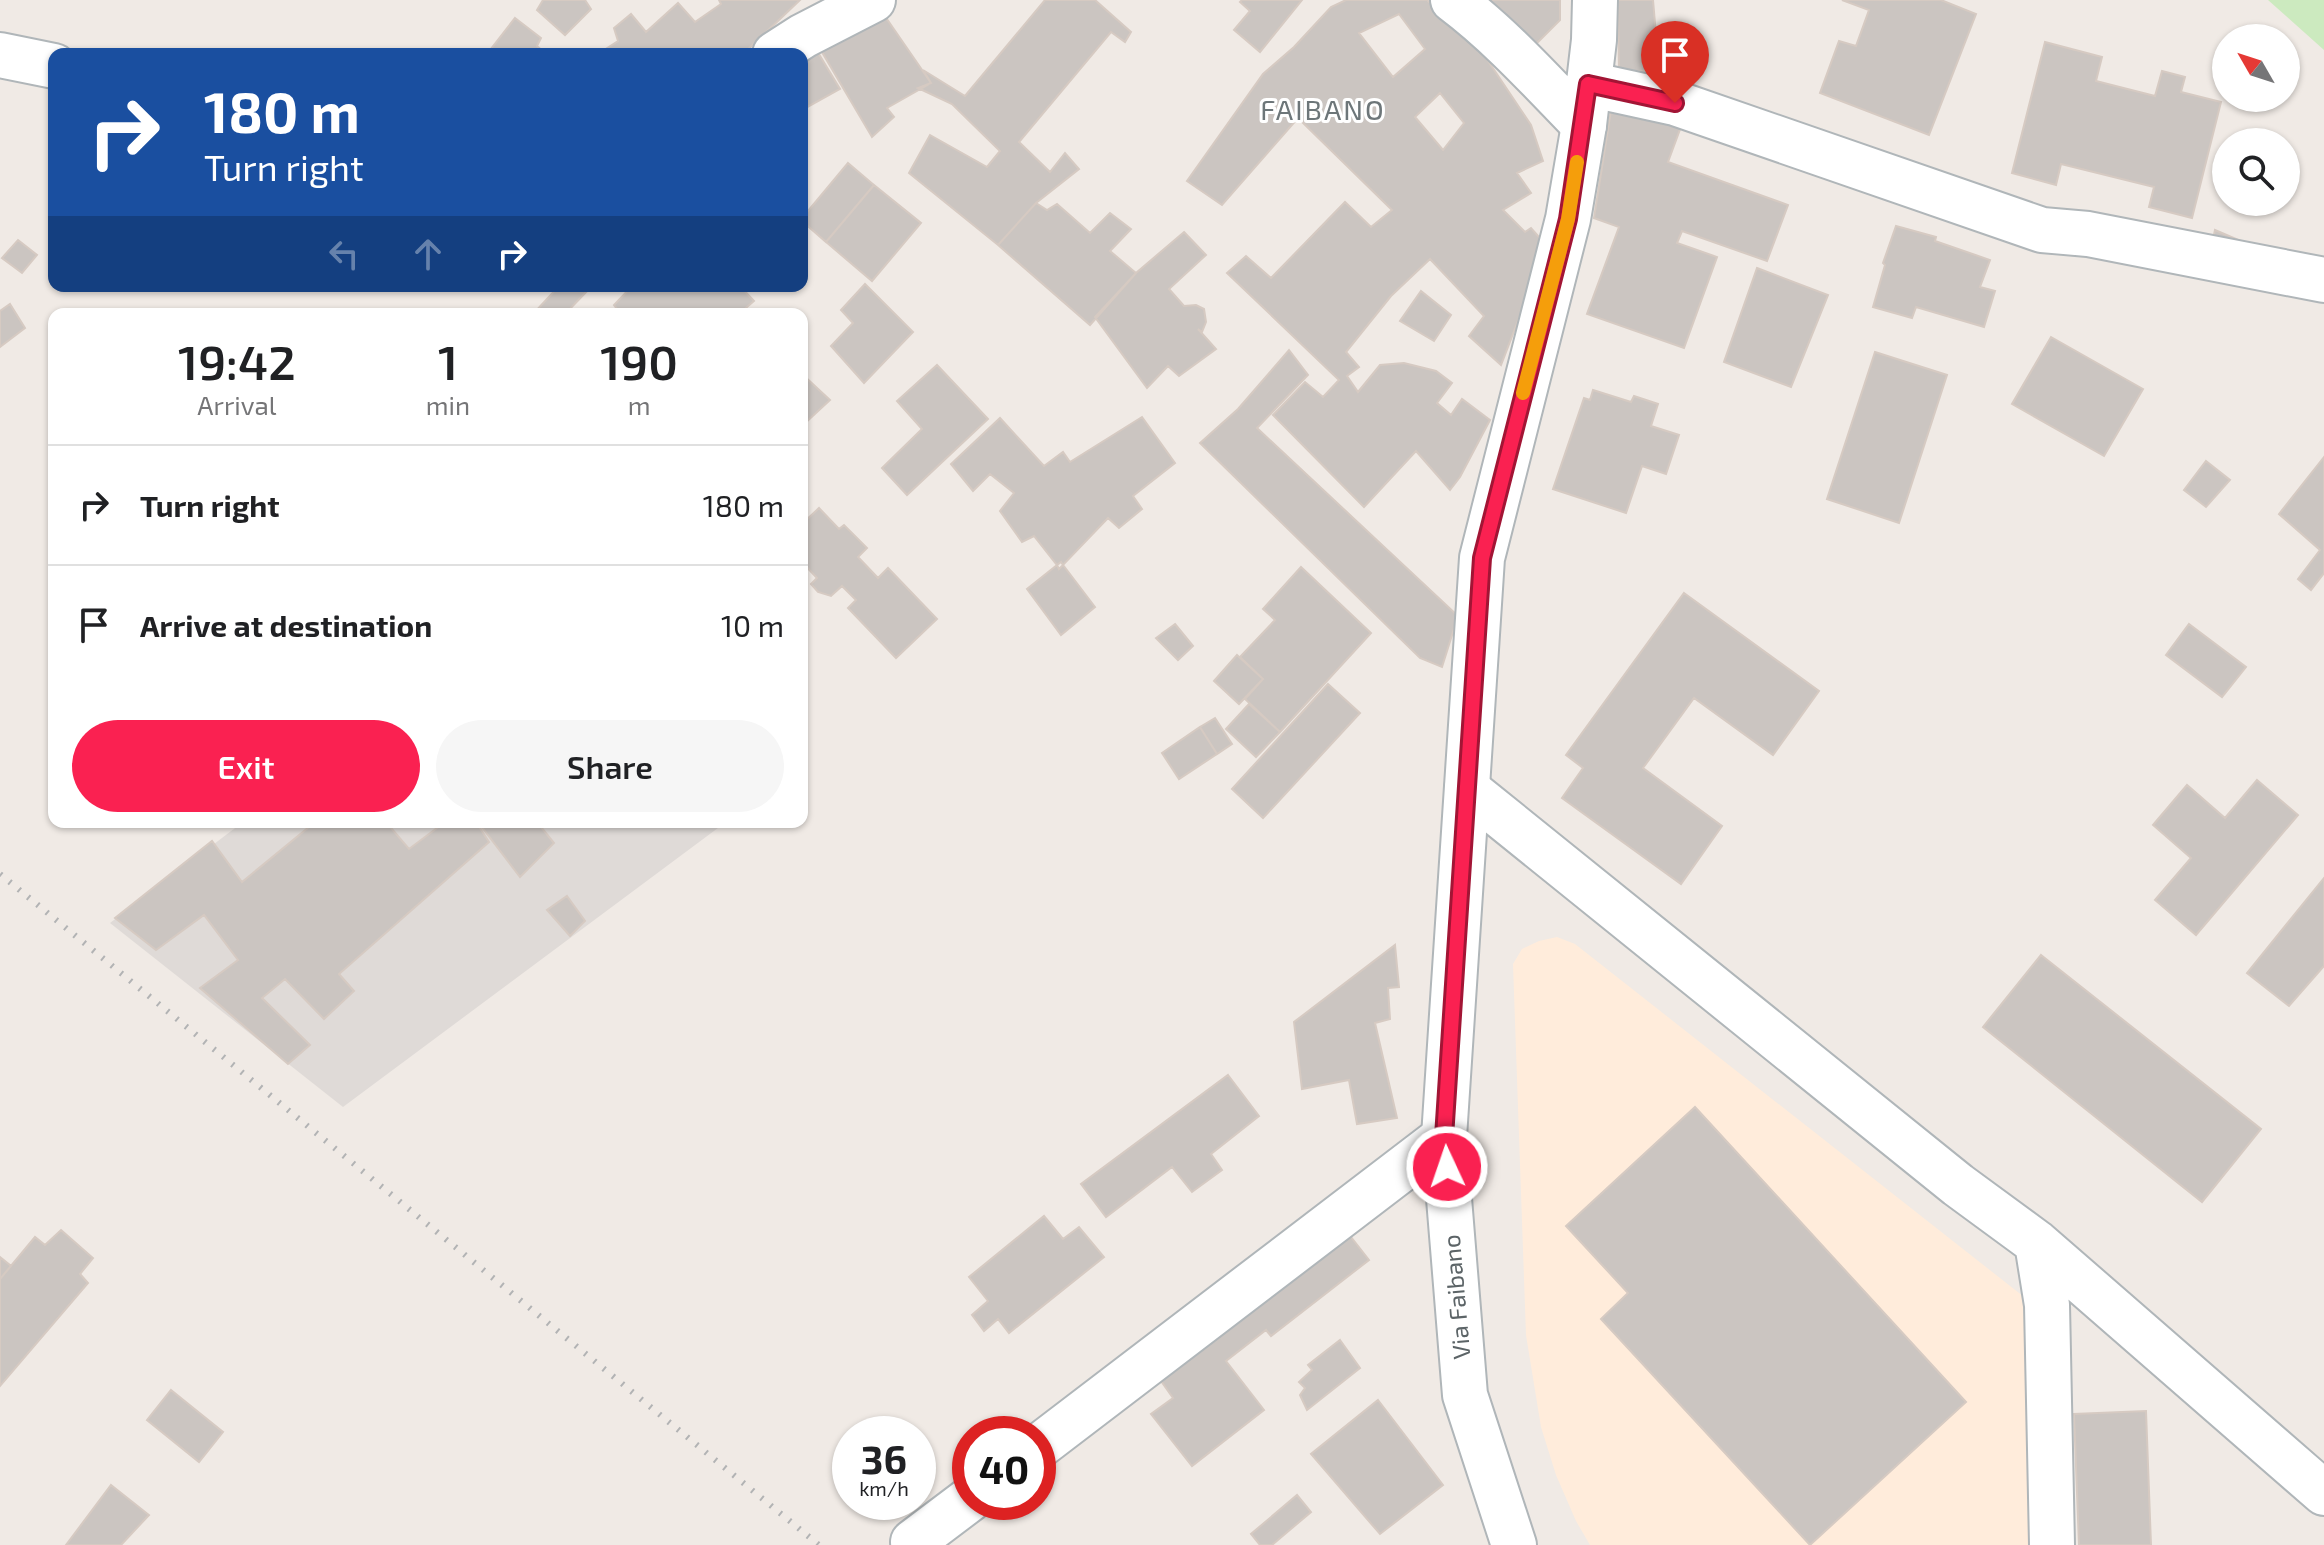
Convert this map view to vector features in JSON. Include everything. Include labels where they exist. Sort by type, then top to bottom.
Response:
[{"type":"street","points":[[784,48],[873,0]]},
{"type":"street","points":[[1453,0],[1525,65],[1586,105],[1675,103],[2042,230],[2088,234],[2324,280]]},
{"type":"street","name":"Via Faibano","points":[[1514,1545],[1465,1395],[1444,1137],[1482,558],[1568,219],[1586,105],[1594,40],[1595,0]]},
{"type":"street","points":[[0,55],[48,65]]},
{"type":"street","points":[[1467,789],[1958,1185],[2037,1243],[2324,1493]]},
{"type":"street","points":[[1056,1433],[1444,1137]]},
{"type":"street","points":[[2037,1243],[2047,1305],[2052,1545]]},
{"type":"street","points":[[913,1542],[952,1513]]},
{"type":"shaded area","points":[[235,828],[718,828],[343,1107],[110,923]]},
{"type":"shaded area","points":[[1557,937],[1575,944],[2033,1304],[2037,1545],[1590,1545],[1556,1475],[1541,1427],[1526,1335],[1513,964],[1522,949]]},
{"type":"green space","points":[[2268,0],[2324,0],[2324,50],[2300,29],[2300,24],[2295,24]]},
{"type":"building","points":[[543,0],[585,0],[591,9],[565,35],[537,10]]},
{"type":"building","points":[[719,0],[800,0],[749,48],[607,48],[618,41],[614,28],[631,14],[646,32],[678,3],[695,22],[721,4]]},
{"type":"building","points":[[1045,0],[1095,0],[1131,32],[1125,42],[1111,32],[1019,142],[1050,172],[1065,153],[1079,169],[1036,203],[998,245],[909,173],[930,135],[987,167],[1000,151],[952,104],[918,88],[931,83],[923,70],[965,96]]},
{"type":"building","points":[[1302,0],[1260,52],[1234,30],[1250,11],[1240,2]]},
{"type":"building","points":[[1346,0],[1427,0],[1484,55],[1531,125],[1543,161],[1517,173],[1531,193],[1503,210],[1525,232],[1531,228],[1547,246],[1501,365],[1469,336],[1484,316],[1430,259],[1391,296],[1346,352],[1359,367],[1347,376],[1358,392],[1380,365],[1404,363],[1436,371],[1452,383],[1437,403],[1451,415],[1462,399],[1490,420],[1450,490],[1416,451],[1364,507],[1273,415],[1305,382],[1323,397],[1339,380],[1227,273],[1246,256],[1271,278],[1345,202],[1371,227],[1392,210],[1298,118],[1222,205],[1187,181],[1263,74],[1294,47],[1331,7]],"holes":[[[1399,14],[1425,49],[1393,77],[1359,33]],[[1440,93],[1464,123],[1443,150],[1415,117]]]},
{"type":"building","points":[[1483,0],[1560,0],[1560,20],[1530,50]]},
{"type":"building","points":[[1618,0],[1653,0],[1659,70],[1619,72]]},
{"type":"building","points":[[1842,0],[1941,0],[1976,14],[1929,135],[1820,93],[1839,41],[1856,46],[1869,10]]},
{"type":"building","points":[[880,9],[931,83],[887,108],[894,117],[872,137],[819,47]]},
{"type":"building","points":[[515,18],[541,38],[537,46],[539,48],[492,48]]},
{"type":"building","points":[[2045,42],[2102,57],[2096,81],[2155,96],[2162,71],[2185,77],[2181,92],[2212,100],[2212,112],[2218,112],[2212,128],[2192,218],[2149,207],[2154,187],[2061,164],[2056,185],[2012,173]]},
{"type":"building","points":[[814,46],[840,89],[808,107],[808,50]]},
{"type":"building","points":[[1611,110],[1682,124],[1668,162],[1788,205],[1767,261],[1682,231],[1677,243],[1717,257],[1684,348],[1587,314],[1619,227],[1594,218]]},
{"type":"building","points":[[848,163],[874,185],[826,242],[808,226],[808,211]]},
{"type":"building","points":[[874,185],[921,223],[872,281],[826,242]]},
{"type":"building","points":[[1036,203],[1047,210],[1057,204],[1090,233],[1110,213],[1131,229],[1110,251],[1136,273],[1090,325],[998,245]]},
{"type":"building","points":[[1896,226],[1936,237],[1935,241],[1990,260],[1980,287],[1995,291],[1984,327],[1916,307],[1912,318],[1873,307]]},
{"type":"building","points":[[2215,230],[2241,241],[2238,253],[2211,248]]},
{"type":"building","points":[[1184,232],[1206,255],[1169,289],[1184,306],[1196,305],[1204,309],[1206,322],[1202,332],[1198,329],[1216,349],[1179,376],[1168,366],[1147,388],[1095,317],[1136,273]]},
{"type":"building","points":[[18,240],[37,255],[22,273],[2,258]]},
{"type":"building","points":[[1757,268],[1828,295],[1791,387],[1724,362]]},
{"type":"building","points":[[865,284],[913,332],[864,383],[831,346],[853,323],[841,310]]},
{"type":"building","points":[[1421,291],[1451,315],[1434,341],[1400,321]]},
{"type":"building","points":[[553,292],[586,292],[571,308],[539,308]]},
{"type":"building","points":[[626,292],[746,292],[754,301],[746,308],[616,308],[614,305]]},
{"type":"building","points":[[10,304],[25,328],[0,347],[0,311]]},
{"type":"building","points":[[2051,337],[2143,389],[2104,456],[2012,404]]},
{"type":"building","points":[[1289,350],[1308,375],[1257,428],[1458,616],[1442,667],[1420,658],[1200,443],[1238,409]]},
{"type":"building","points":[[1875,352],[1947,375],[1899,523],[1827,499]]},
{"type":"building","points":[[937,365],[988,419],[907,495],[882,468],[922,429],[897,401]]},
{"type":"building","points":[[808,380],[830,400],[808,420]]},
{"type":"building","points":[[1593,390],[1631,402],[1634,396],[1658,404],[1651,426],[1679,435],[1666,474],[1642,466],[1626,513],[1553,489],[1584,398],[1590,400]]},
{"type":"building","points":[[1142,417],[1175,463],[1133,496],[1142,509],[1119,528],[1108,518],[1063,565],[1061,562],[1057,565],[1034,536],[1022,542],[1000,511],[1014,493],[990,474],[973,491],[951,464],[1000,418],[1044,466],[1063,452],[1070,462]]},
{"type":"building","points":[[2324,457],[2324,573],[2311,590],[2298,579],[2320,550],[2279,514]]},
{"type":"building","points":[[2206,461],[2230,480],[2206,507],[2184,490]]},
{"type":"building","points":[[819,508],[839,529],[844,525],[867,548],[858,557],[878,578],[888,568],[937,619],[896,658],[848,608],[856,600],[842,586],[831,596],[818,592],[811,584],[817,578],[808,568],[808,518]]},
{"type":"building","points":[[1057,565],[1059,569],[1063,565],[1095,607],[1061,635],[1027,589]]},
{"type":"building","points":[[1301,567],[1371,633],[1280,732],[1245,699],[1263,679],[1240,657],[1275,620],[1263,609]]},
{"type":"building","points":[[1684,593],[1819,691],[1773,755],[1694,698],[1643,768],[1722,826],[1681,884],[1562,798],[1583,768],[1566,755]]},
{"type":"building","points":[[1175,624],[1193,646],[1178,660],[1156,638]]},
{"type":"building","points":[[2189,624],[2246,667],[2222,697],[2166,655]]},
{"type":"building","points":[[1237,655],[1263,679],[1239,704],[1214,681]]},
{"type":"building","points":[[1328,684],[1360,713],[1263,818],[1232,789]]},
{"type":"building","points":[[1249,704],[1280,732],[1256,757],[1226,729]]},
{"type":"building","points":[[1215,718],[1232,744],[1217,754],[1200,727]]},
{"type":"building","points":[[1200,727],[1217,754],[1179,779],[1162,753]]},
{"type":"building","points":[[2257,780],[2298,815],[2196,935],[2155,900],[2191,858],[2153,825],[2187,785],[2225,818]]},
{"type":"building","points":[[308,828],[391,828],[409,849],[437,828],[480,828],[489,842],[339,974],[354,991],[324,1019],[285,979],[262,998],[310,1045],[288,1064],[200,988],[238,960],[204,915],[156,950],[115,918],[212,841],[242,882]]},
{"type":"building","points":[[483,828],[542,828],[554,843],[520,877]]},
{"type":"building","points":[[2324,878],[2324,966],[2289,1006],[2247,973]]},
{"type":"building","points":[[567,896],[585,921],[570,936],[547,910]]},
{"type":"building","points":[[1395,945],[1399,987],[1388,988],[1390,1019],[1375,1023],[1397,1118],[1357,1124],[1349,1080],[1302,1089],[1294,1022]]},
{"type":"building","points":[[2041,955],[2261,1129],[2202,1202],[1983,1027]]},
{"type":"building","points":[[1228,1075],[1259,1116],[1211,1154],[1222,1170],[1192,1192],[1172,1167],[1106,1217],[1081,1184]]},
{"type":"building","points":[[1695,1107],[1966,1402],[1810,1545],[1601,1319],[1628,1293],[1566,1226]]},
{"type":"building","points":[[1044,1216],[1063,1239],[1079,1227],[1104,1257],[1009,1333],[998,1319],[984,1331],[972,1315],[988,1301],[969,1277]]},
{"type":"building","points":[[1344,1228],[1369,1260],[1271,1336],[1266,1330],[1226,1361],[1264,1410],[1192,1466],[1151,1414],[1173,1398],[1156,1374]]},
{"type":"building","points":[[61,1230],[93,1258],[80,1274],[88,1283],[0,1386],[0,1279],[35,1237],[45,1245]]},
{"type":"building","points":[[0,1257],[11,1266],[0,1279]]},
{"type":"building","points":[[1340,1340],[1360,1368],[1307,1410],[1300,1395],[1305,1388],[1299,1382],[1312,1370],[1308,1365]]},
{"type":"building","points":[[171,1390],[223,1432],[199,1462],[147,1420]]},
{"type":"building","points":[[1378,1400],[1443,1485],[1380,1534],[1311,1454]]},
{"type":"building","points":[[2146,1411],[2151,1545],[2079,1545],[2074,1414]]},
{"type":"building","points":[[111,1485],[149,1515],[121,1545],[66,1545]]},
{"type":"building","points":[[1297,1495],[1311,1512],[1272,1545],[1260,1545],[1251,1534]]},
{"type":"railway","points":[[0,874],[819,1545]]},
{"type":"slow traffic","points":[[1523,393],[1568,219],[1577,162]]},
{"type":"district","name":"FAIBANO","points":[[1323,110]]},
{"type":"route","points":[[1447,1167],[1444,1137],[1482,558],[1568,219],[1588,84],[1675,103]]}]
